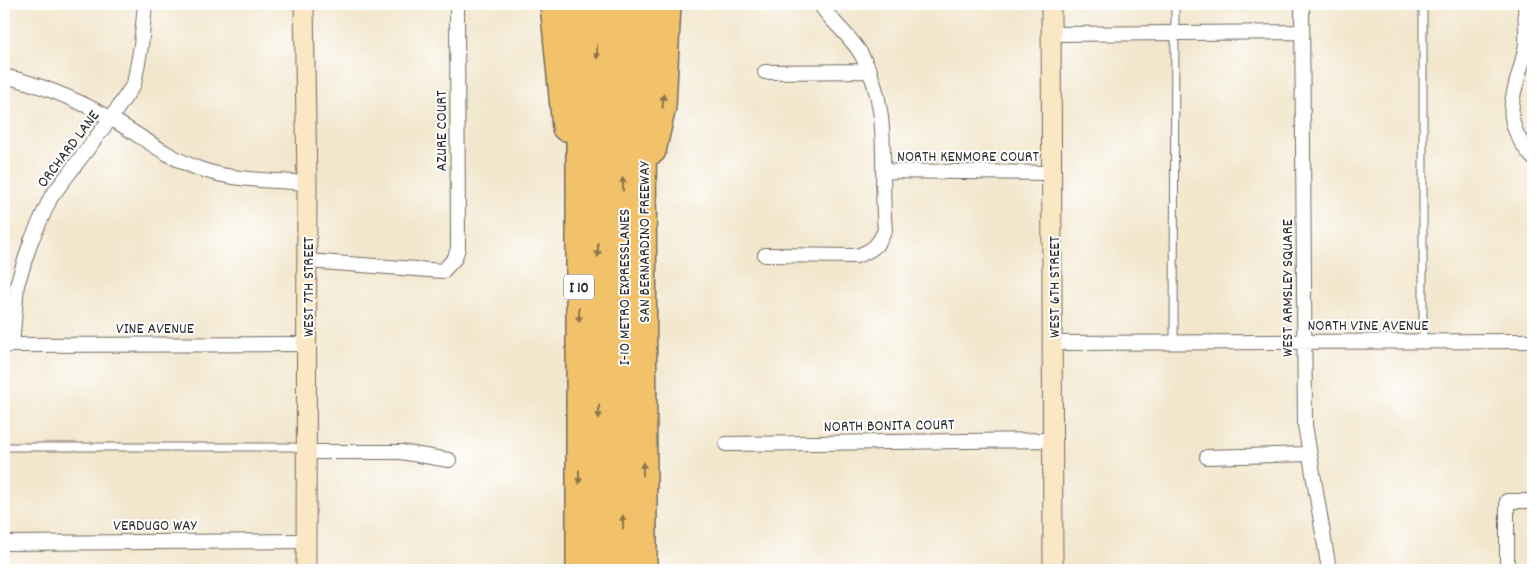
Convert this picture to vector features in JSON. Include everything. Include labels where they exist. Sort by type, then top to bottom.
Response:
[{"type":"highway","points":[[554,4],[558,62],[580,251]]},
{"type":"highway","name":"I 10","points":[[579,4],[579,570]]},
{"type":"highway","name":"I-10 METRO EXPRESSLANES","points":[[597,4],[599,570]]},
{"type":"highway","name":"I-10 METRO EXPRESSLANES","points":[[622,4],[624,570]]},
{"type":"highway","name":"SAN BERNARDINO FREEWAY","points":[[643,4],[644,570]]},
{"type":"highway","points":[[642,200],[663,107],[668,4]]},
{"type":"street","name":"ORCHARD LANE","points":[[8,345],[17,285],[31,242],[51,198],[134,84],[142,46],[145,4]]},
{"type":"street","name":"WEST 7TH STREET","points":[[304,4],[307,183],[306,570]]},
{"type":"street","name":"AZURE COURT","points":[[307,262],[443,271],[455,258],[458,248],[457,4]]},
{"type":"street","points":[[765,255],[856,256],[870,251],[879,244],[885,230],[879,99],[870,71],[860,52],[820,4]]},
{"type":"street","name":"WEST 6TH STREET","points":[[1051,4],[1053,570]]},
{"type":"street","name":"WEST ARMSLEY SQUARE","points":[[1302,4],[1305,425],[1329,570]]},
{"type":"street","points":[[1525,4],[1525,48],[1510,103],[1513,127],[1533,158]]},
{"type":"street","points":[[1052,34],[1302,32]]},
{"type":"street","points":[[765,72],[870,71]]},
{"type":"street","points":[[4,76],[66,94],[111,118],[168,154],[200,169],[237,178],[307,183]]},
{"type":"street","name":"NORTH KENMORE COURT","points":[[883,172],[1052,173]]},
{"type":"street","name":"NORTH VINE AVENUE","points":[[1053,343],[1533,341]]},
{"type":"street","name":"VINE AVENUE","points":[[8,345],[306,344]]},
{"type":"street","name":"NORTH BONITA COURT","points":[[726,444],[1053,440]]},
{"type":"street","points":[[305,452],[401,452],[449,460]]},
{"type":"street","points":[[1207,457],[1309,454]]},
{"type":"street","points":[[1507,570],[1507,501],[1533,501]]},
{"type":"street","name":"VERDUGO WAY","points":[[4,543],[306,541]]},
{"type":"lane","points":[[1174,342],[1175,4]]},
{"type":"lane","points":[[1423,4],[1423,342]]},
{"type":"lane","points":[[4,447],[294,447],[305,452]]}]
